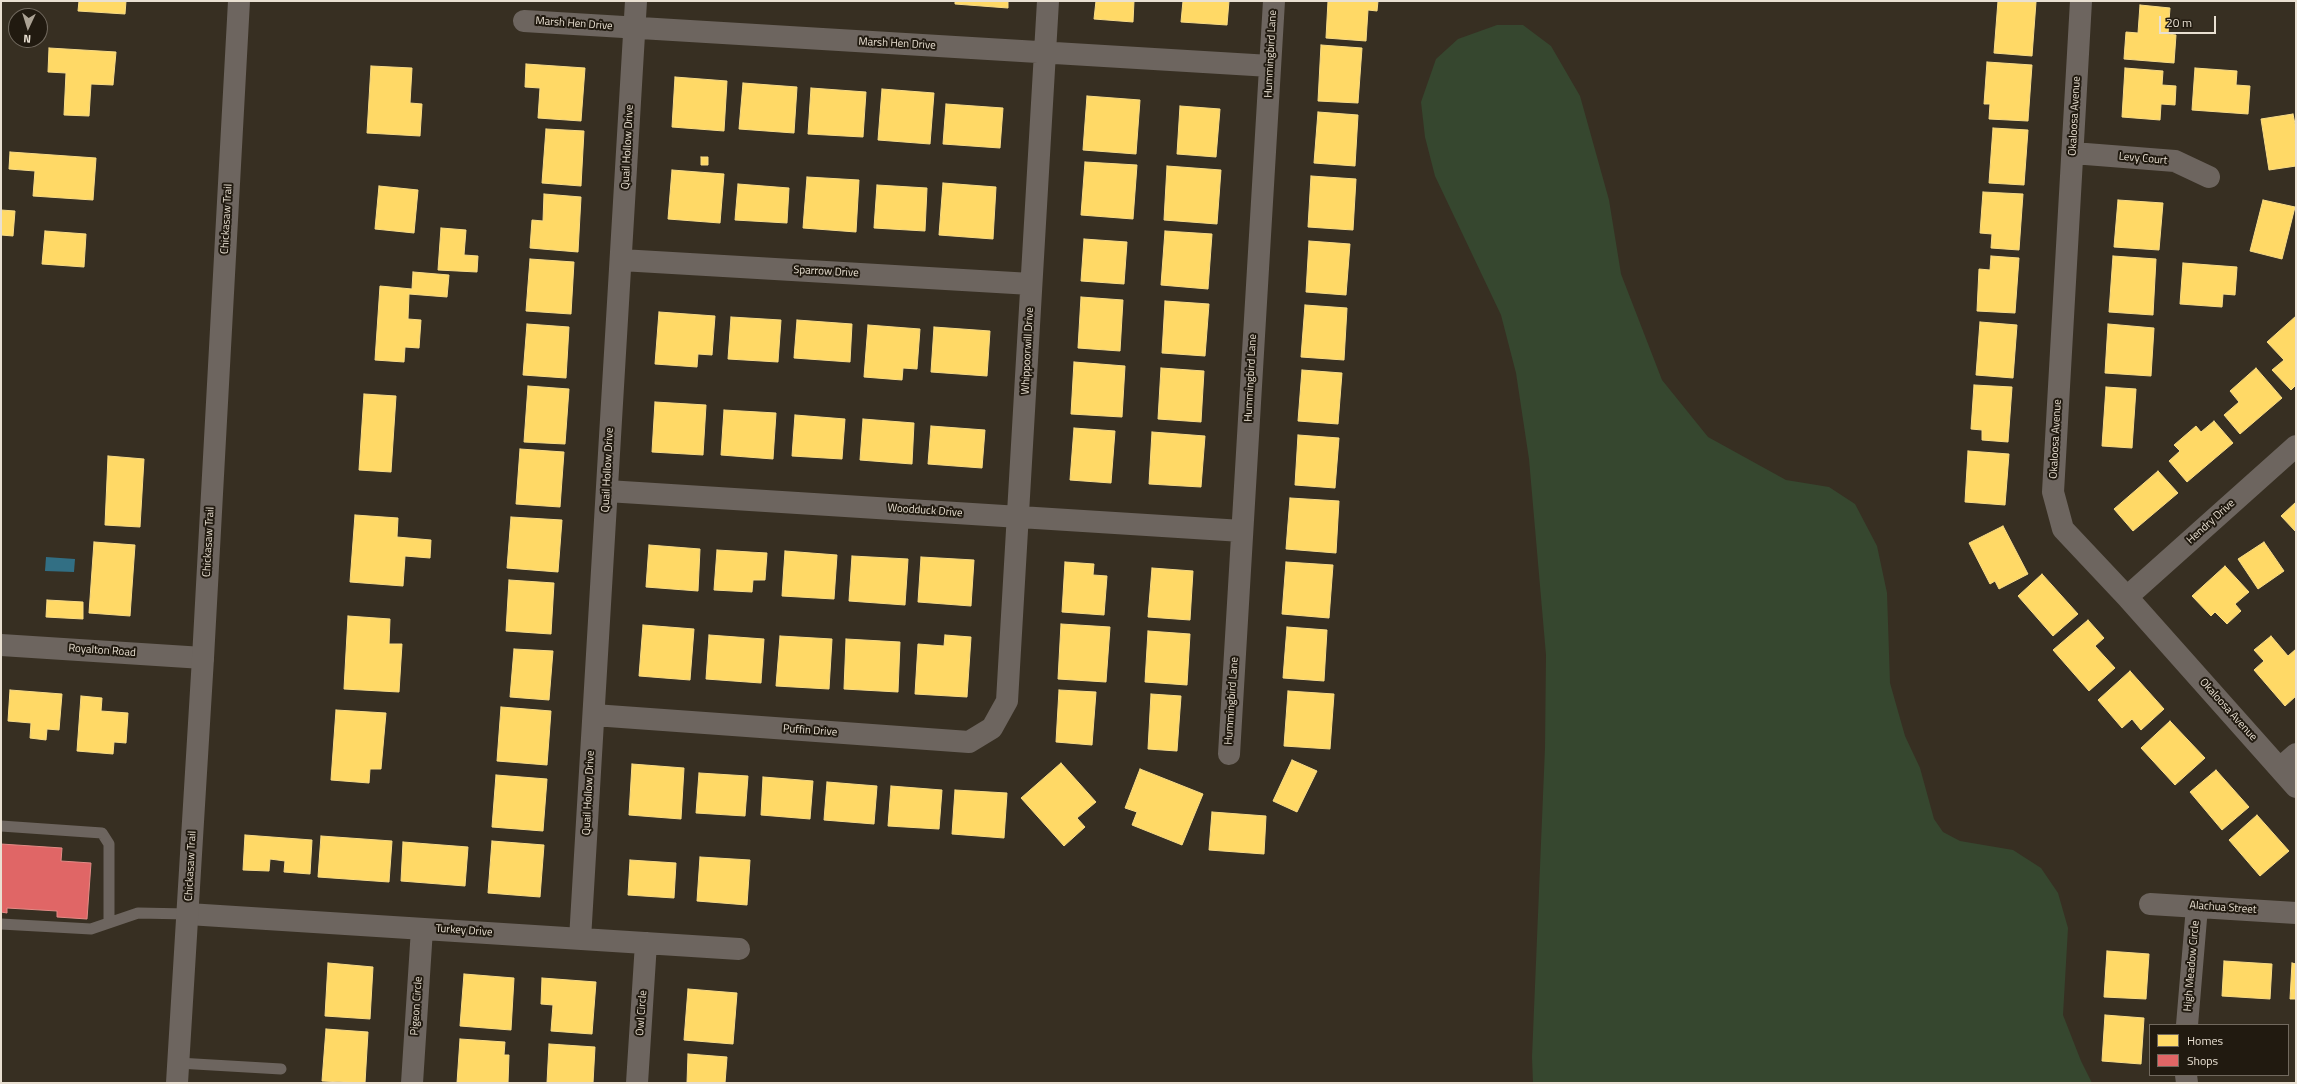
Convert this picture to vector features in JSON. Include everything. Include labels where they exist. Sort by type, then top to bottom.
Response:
[{"type":"street","name":"Chickasaw Trail","points":[[178,1073],[203,658],[239,1]]},
{"type":"street","name":"Quail Hollow Drive","points":[[580,939],[636,1]]},
{"type":"street","name":"Whippoorwill Drive","points":[[1008,701],[1048,1]]},
{"type":"street","name":"Hummingbird Lane","points":[[1229,754],[1274,1]]},
{"type":"street","name":"Okaloosa Avenue","points":[[2081,1],[2053,492],[2063,529],[2127,597],[2288,761],[2296,787]]},
{"type":"street","name":"Marsh Hen Drive","points":[[524,21],[1270,66]]},
{"type":"street","name":"Levy Court","points":[[2073,153],[2175,161],[2209,177]]},
{"type":"street","name":"Sparrow Drive","points":[[621,260],[1031,284]]},
{"type":"street","name":"Hendry Drive","points":[[2127,597],[2296,446]]},
{"type":"street","name":"Woodduck Drive","points":[[607,491],[1242,531]]},
{"type":"street","name":"Royalton Road","points":[[1,645],[203,658]]},
{"type":"street","name":"Puffin Drive","points":[[594,715],[969,742],[992,728],[1008,701]]},
{"type":"street","name":"Alachua Street","points":[[2150,904],[2296,913]]},
{"type":"street","name":"High Meadow Circle","points":[[2188,1024],[2197,907]]},
{"type":"street","name":"Turkey Drive","points":[[188,914],[739,949]]},
{"type":"street","name":"Pigeon Circle","points":[[412,1083],[422,929]]},
{"type":"street","name":"Owl Circle","points":[[637,1083],[646,943]]},
{"type":"lane","points":[[1,826],[102,833],[109,844],[109,922]]},
{"type":"lane","points":[[1,924],[91,929],[138,913],[188,914]]},
{"type":"lane","points":[[178,1073],[282,1069]]},
{"type":"green space","points":[[1497,25],[1523,25],[1551,46],[1580,96],[1609,200],[1621,274],[1662,380],[1708,437],[1786,480],[1829,487],[1855,504],[1877,546],[1887,593],[1890,683],[1905,736],[1920,768],[1934,819],[1943,832],[1960,841],[2013,850],[2041,868],[2058,893],[2068,928],[2063,1015],[2081,1061],[2092,1083],[1533,1083],[1532,1057],[1545,748],[1546,655],[1529,459],[1516,373],[1501,315],[1435,176],[1425,137],[1421,102],[1436,59],[1458,39]]},
{"type":"water","points":[[46,557],[75,559],[74,572],[45,571]]},
{"type":"building: Homes","points":[[79,1],[126,1],[125,14],[78,11]]},
{"type":"building: Homes","points":[[955,1],[1008,1],[1008,8],[955,4]]},
{"type":"building: Homes","points":[[1096,1],[1134,1],[1133,22],[1094,19]]},
{"type":"building: Homes","points":[[1183,1],[1229,1],[1227,25],[1181,22]]},
{"type":"building: Homes","points":[[1328,1],[1378,1],[1377,11],[1368,10],[1366,41],[1326,38]]},
{"type":"building: Homes","points":[[1998,1],[2036,2],[2032,56],[1994,53]]},
{"type":"building: Homes","points":[[2140,5],[2170,8],[2168,34],[2176,35],[2174,63],[2124,59],[2126,32],[2138,33]]},
{"type":"building: Homes","points":[[1321,45],[1362,48],[1358,103],[1318,101]]},
{"type":"building: Homes","points":[[49,48],[116,52],[113,85],[91,84],[89,116],[64,115],[66,73],[48,72]]},
{"type":"building: Homes","points":[[1987,62],[2032,65],[2028,121],[1989,119],[1990,104],[1984,104]]},
{"type":"building: Homes","points":[[526,64],[585,68],[581,121],[538,118],[540,88],[525,87]]},
{"type":"building: Homes","points":[[371,66],[412,68],[410,103],[422,104],[420,136],[367,133]]},
{"type":"building: Homes","points":[[2125,68],[2163,71],[2162,85],[2176,86],[2175,105],[2161,104],[2160,120],[2122,117]]},
{"type":"building: Homes","points":[[2195,68],[2237,71],[2236,85],[2250,86],[2248,114],[2192,110]]},
{"type":"building: Homes","points":[[675,77],[727,81],[724,131],[672,127]]},
{"type":"building: Homes","points":[[743,83],[797,87],[794,133],[739,129]]},
{"type":"building: Homes","points":[[811,88],[866,92],[863,137],[808,134]]},
{"type":"building: Homes","points":[[882,89],[934,93],[930,144],[878,140]]},
{"type":"building: Homes","points":[[1087,96],[1140,100],[1136,154],[1083,150]]},
{"type":"building: Homes","points":[[946,104],[1003,108],[1000,148],[943,144]]},
{"type":"building: Homes","points":[[1180,106],[1220,109],[1216,157],[1177,154]]},
{"type":"building: Homes","points":[[1318,112],[1358,115],[1355,166],[1314,163]]},
{"type":"building: Homes","points":[[2293,114],[2296,129],[2296,166],[2269,170],[2261,119]]},
{"type":"building: Homes","points":[[1993,128],[2028,130],[2024,185],[1989,183]]},
{"type":"building: Homes","points":[[546,129],[584,131],[581,186],[542,183]]},
{"type":"building: Homes","points":[[10,152],[96,158],[93,200],[33,196],[35,171],[9,169]]},
{"type":"building: Homes","points":[[701,157],[708,157],[708,165],[701,165]]},
{"type":"building: Homes","points":[[1085,162],[1137,165],[1133,219],[1081,215]]},
{"type":"building: Homes","points":[[1167,166],[1221,170],[1217,224],[1164,220]]},
{"type":"building: Homes","points":[[672,170],[724,174],[720,223],[668,219]]},
{"type":"building: Homes","points":[[1311,176],[1356,179],[1353,230],[1308,227]]},
{"type":"building: Homes","points":[[807,177],[859,180],[856,232],[803,228]]},
{"type":"building: Homes","points":[[943,183],[996,187],[993,239],[939,235]]},
{"type":"building: Homes","points":[[738,184],[789,188],[787,223],[735,220]]},
{"type":"building: Homes","points":[[877,185],[927,188],[925,231],[874,228]]},
{"type":"building: Homes","points":[[379,186],[418,190],[414,233],[375,229]]},
{"type":"building: Homes","points":[[1983,192],[2023,194],[2019,250],[1991,248],[1992,234],[1980,233]]},
{"type":"building: Homes","points":[[544,194],[581,197],[578,252],[530,248],[532,220],[543,221]]},
{"type":"building: Homes","points":[[2118,200],[2163,203],[2159,250],[2114,247]]},
{"type":"building: Homes","points":[[2263,200],[2295,207],[2282,259],[2250,251]]},
{"type":"building: Homes","points":[[1,210],[15,211],[13,236],[1,235]]},
{"type":"building: Homes","points":[[441,228],[466,230],[464,255],[478,256],[477,272],[438,270]]},
{"type":"building: Homes","points":[[45,231],[86,234],[84,267],[42,264]]},
{"type":"building: Homes","points":[[1165,231],[1212,234],[1208,289],[1161,285]]},
{"type":"building: Homes","points":[[1084,239],[1127,242],[1124,284],[1081,281]]},
{"type":"building: Homes","points":[[1309,241],[1350,244],[1346,295],[1306,292]]},
{"type":"building: Homes","points":[[1991,256],[2019,258],[2015,313],[1977,311],[1979,269],[1990,270]]},
{"type":"building: Homes","points":[[2113,256],[2156,259],[2153,315],[2109,312]]},
{"type":"building: Homes","points":[[530,259],[574,262],[571,314],[526,311]]},
{"type":"building: Homes","points":[[2183,263],[2237,267],[2235,295],[2223,294],[2222,307],[2180,304]]},
{"type":"building: Homes","points":[[413,272],[449,275],[447,297],[409,294],[408,319],[421,320],[419,348],[405,347],[404,362],[375,360],[380,286],[412,289]]},
{"type":"building: Homes","points":[[1081,297],[1123,300],[1120,351],[1078,348]]},
{"type":"building: Homes","points":[[1165,301],[1209,304],[1205,356],[1162,353]]},
{"type":"building: Homes","points":[[1305,305],[1347,308],[1344,360],[1301,357]]},
{"type":"building: Homes","points":[[659,312],[715,316],[712,355],[698,354],[697,367],[655,364]]},
{"type":"building: Homes","points":[[2296,316],[2296,385],[2291,390],[2272,370],[2284,360],[2267,342]]},
{"type":"building: Homes","points":[[731,317],[781,320],[778,362],[728,359]]},
{"type":"building: Homes","points":[[797,320],[852,324],[850,362],[794,358]]},
{"type":"building: Homes","points":[[1980,322],[2017,325],[2013,378],[1976,375]]},
{"type":"building: Homes","points":[[527,324],[569,327],[566,378],[523,375]]},
{"type":"building: Homes","points":[[2108,324],[2154,328],[2151,376],[2105,373]]},
{"type":"building: Homes","points":[[868,325],[920,329],[917,369],[903,368],[902,380],[864,377]]},
{"type":"building: Homes","points":[[934,327],[990,331],[987,376],[931,372]]},
{"type":"building: Homes","points":[[1074,362],[1125,366],[1122,417],[1071,414]]},
{"type":"building: Homes","points":[[1161,368],[1204,371],[1201,422],[1158,419]]},
{"type":"building: Homes","points":[[2256,368],[2282,398],[2240,434],[2224,415],[2239,402],[2230,391]]},
{"type":"building: Homes","points":[[1302,370],[1342,373],[1338,424],[1298,421]]},
{"type":"building: Homes","points":[[1974,385],[2012,387],[2008,442],[1982,440],[1982,430],[1971,429]]},
{"type":"building: Homes","points":[[528,386],[569,389],[565,444],[524,442]]},
{"type":"building: Homes","points":[[2106,387],[2136,389],[2132,448],[2102,446]]},
{"type":"building: Homes","points":[[364,394],[396,396],[391,472],[359,470]]},
{"type":"building: Homes","points":[[655,402],[706,405],[703,455],[652,452]]},
{"type":"building: Homes","points":[[724,410],[776,413],[773,459],[721,455]]},
{"type":"building: Homes","points":[[795,415],[845,419],[842,459],[792,456]]},
{"type":"building: Homes","points":[[863,419],[914,423],[912,464],[860,460]]},
{"type":"building: Homes","points":[[2214,421],[2233,443],[2187,482],[2169,461],[2180,451],[2174,445],[2196,426],[2201,432]]},
{"type":"building: Homes","points":[[931,426],[985,430],[982,468],[928,464]]},
{"type":"building: Homes","points":[[1074,428],[1115,431],[1111,483],[1070,480]]},
{"type":"building: Homes","points":[[1152,432],[1205,436],[1201,487],[1149,484]]},
{"type":"building: Homes","points":[[1298,435],[1339,438],[1335,488],[1295,485]]},
{"type":"building: Homes","points":[[520,449],[564,452],[560,507],[516,504]]},
{"type":"building: Homes","points":[[1968,451],[2009,454],[2005,505],[1965,502]]},
{"type":"building: Homes","points":[[108,456],[144,459],[140,527],[105,525]]},
{"type":"building: Homes","points":[[2158,471],[2178,493],[2133,531],[2114,509]]},
{"type":"building: Homes","points":[[1290,498],[1339,501],[1336,553],[1286,549]]},
{"type":"building: Homes","points":[[2296,502],[2296,532],[2281,516]]},
{"type":"building: Homes","points":[[355,515],[398,518],[397,537],[431,540],[430,558],[405,556],[403,586],[350,582]]},
{"type":"building: Homes","points":[[511,517],[562,520],[558,572],[507,568]]},
{"type":"building: Homes","points":[[2003,526],[2028,574],[1999,589],[1995,581],[1990,584],[1969,543]]},
{"type":"building: Homes","points":[[94,542],[135,545],[130,616],[89,613]]},
{"type":"building: Homes","points":[[2264,542],[2284,571],[2258,589],[2238,559]]},
{"type":"building: Homes","points":[[649,545],[700,549],[698,591],[646,587]]},
{"type":"building: Homes","points":[[717,550],[767,553],[765,580],[753,580],[752,592],[714,590]]},
{"type":"building: Homes","points":[[785,551],[837,555],[834,599],[782,596]]},
{"type":"building: Homes","points":[[852,556],[908,559],[905,605],[849,601]]},
{"type":"building: Homes","points":[[921,557],[974,560],[971,606],[918,602]]},
{"type":"building: Homes","points":[[1065,562],[1094,564],[1093,575],[1107,576],[1104,615],[1062,612]]},
{"type":"building: Homes","points":[[1286,562],[1333,565],[1329,618],[1282,614]]},
{"type":"building: Homes","points":[[2225,566],[2249,592],[2235,604],[2241,611],[2227,624],[2215,612],[2211,616],[2192,596]]},
{"type":"building: Homes","points":[[1152,568],[1193,571],[1190,620],[1148,617]]},
{"type":"building: Homes","points":[[2042,574],[2078,614],[2053,636],[2018,596]]},
{"type":"building: Homes","points":[[509,580],[554,583],[551,634],[506,631]]},
{"type":"building: Homes","points":[[47,600],[83,602],[83,619],[46,617]]},
{"type":"building: Homes","points":[[348,616],[390,619],[389,644],[402,644],[399,692],[344,689]]},
{"type":"building: Homes","points":[[2088,620],[2104,638],[2095,646],[2115,668],[2089,691],[2053,650]]},
{"type":"building: Homes","points":[[1061,624],[1110,627],[1106,682],[1058,679]]},
{"type":"building: Homes","points":[[643,625],[694,629],[690,680],[639,676]]},
{"type":"building: Homes","points":[[1287,627],[1327,630],[1324,681],[1283,678]]},
{"type":"building: Homes","points":[[1148,631],[1190,634],[1187,685],[1145,682]]},
{"type":"building: Homes","points":[[709,635],[764,639],[761,683],[706,679]]},
{"type":"building: Homes","points":[[945,635],[971,637],[967,697],[915,694],[918,644],[944,646]]},
{"type":"building: Homes","points":[[780,636],[832,639],[829,689],[776,686]]},
{"type":"building: Homes","points":[[2271,636],[2288,656],[2296,649],[2296,696],[2285,706],[2254,670],[2264,661],[2254,650]]},
{"type":"building: Homes","points":[[846,639],[900,642],[898,692],[844,689]]},
{"type":"building: Homes","points":[[514,649],[553,651],[549,700],[510,697]]},
{"type":"building: Homes","points":[[2130,671],[2164,709],[2141,730],[2132,719],[2122,728],[2098,700]]},
{"type":"building: Homes","points":[[10,690],[62,694],[59,730],[47,729],[46,740],[30,738],[31,723],[8,721]]},
{"type":"building: Homes","points":[[1059,690],[1096,692],[1092,745],[1056,742]]},
{"type":"building: Homes","points":[[1288,691],[1334,694],[1330,749],[1284,746]]},
{"type":"building: Homes","points":[[1151,694],[1181,696],[1177,751],[1148,749]]},
{"type":"building: Homes","points":[[81,696],[102,698],[101,711],[128,713],[126,743],[114,742],[113,754],[77,751]]},
{"type":"building: Homes","points":[[501,707],[551,711],[547,765],[497,761]]},
{"type":"building: Homes","points":[[336,710],[386,713],[381,769],[370,769],[369,783],[331,780]]},
{"type":"building: Homes","points":[[2170,721],[2205,758],[2175,785],[2141,748]]},
{"type":"building: Homes","points":[[1292,760],[1317,771],[1297,812],[1273,801]]},
{"type":"building: Homes","points":[[1061,763],[1096,802],[1077,818],[1085,827],[1064,846],[1021,798]]},
{"type":"building: Homes","points":[[632,764],[684,768],[681,819],[629,815]]},
{"type":"building: Homes","points":[[1140,769],[1203,794],[1182,845],[1132,825],[1137,812],[1125,808]]},
{"type":"building: Homes","points":[[2216,770],[2249,807],[2222,830],[2190,792]]},
{"type":"building: Homes","points":[[699,773],[748,776],[745,816],[696,813]]},
{"type":"building: Homes","points":[[496,775],[547,779],[543,831],[492,827]]},
{"type":"building: Homes","points":[[763,777],[813,781],[810,819],[761,815]]},
{"type":"building: Homes","points":[[827,782],[877,786],[874,824],[824,820]]},
{"type":"building: Homes","points":[[891,786],[942,790],[939,829],[888,826]]},
{"type":"building: Homes","points":[[955,790],[1007,793],[1004,838],[952,834]]},
{"type":"building: Homes","points":[[1212,812],[1266,816],[1264,854],[1209,850]]},
{"type":"building: Homes","points":[[2257,815],[2289,851],[2260,876],[2229,840]]},
{"type":"building: Homes","points":[[245,835],[312,840],[310,874],[284,872],[285,861],[270,859],[269,871],[243,870]]},
{"type":"building: Homes","points":[[321,836],[392,841],[389,882],[318,877]]},
{"type":"building: Homes","points":[[492,841],[544,845],[540,897],[488,893]]},
{"type":"building: Homes","points":[[403,842],[468,847],[465,886],[401,881]]},
{"type":"building: Homes","points":[[700,857],[750,860],[747,905],[697,901]]},
{"type":"building: Homes","points":[[630,860],[676,863],[674,898],[628,895]]},
{"type":"building: Homes","points":[[2107,951],[2149,954],[2146,999],[2104,997]]},
{"type":"building: Homes","points":[[2224,961],[2272,964],[2270,999],[2222,996]]},
{"type":"building: Homes","points":[[328,963],[373,967],[370,1019],[325,1016]]},
{"type":"building: Homes","points":[[2292,963],[2296,964],[2296,999],[2290,999]]},
{"type":"building: Homes","points":[[464,974],[514,978],[511,1030],[460,1026]]},
{"type":"building: Homes","points":[[542,978],[596,982],[592,1034],[551,1031],[553,1005],[541,1004]]},
{"type":"building: Homes","points":[[688,989],[737,993],[733,1044],[684,1040]]},
{"type":"building: Homes","points":[[2105,1015],[2144,1018],[2141,1064],[2102,1061]]},
{"type":"building: Homes","points":[[326,1029],[368,1032],[365,1083],[322,1081]]},
{"type":"building: Homes","points":[[460,1039],[505,1042],[504,1055],[509,1055],[508,1083],[457,1083]]},
{"type":"building: Homes","points":[[549,1044],[595,1047],[593,1083],[547,1083]]},
{"type":"building: Homes","points":[[688,1054],[727,1057],[725,1083],[687,1083]]},
{"type":"building: Shops","points":[[1,844],[62,848],[61,861],[91,863],[87,919],[57,917],[57,911],[7,908],[7,913],[1,912]]}]
